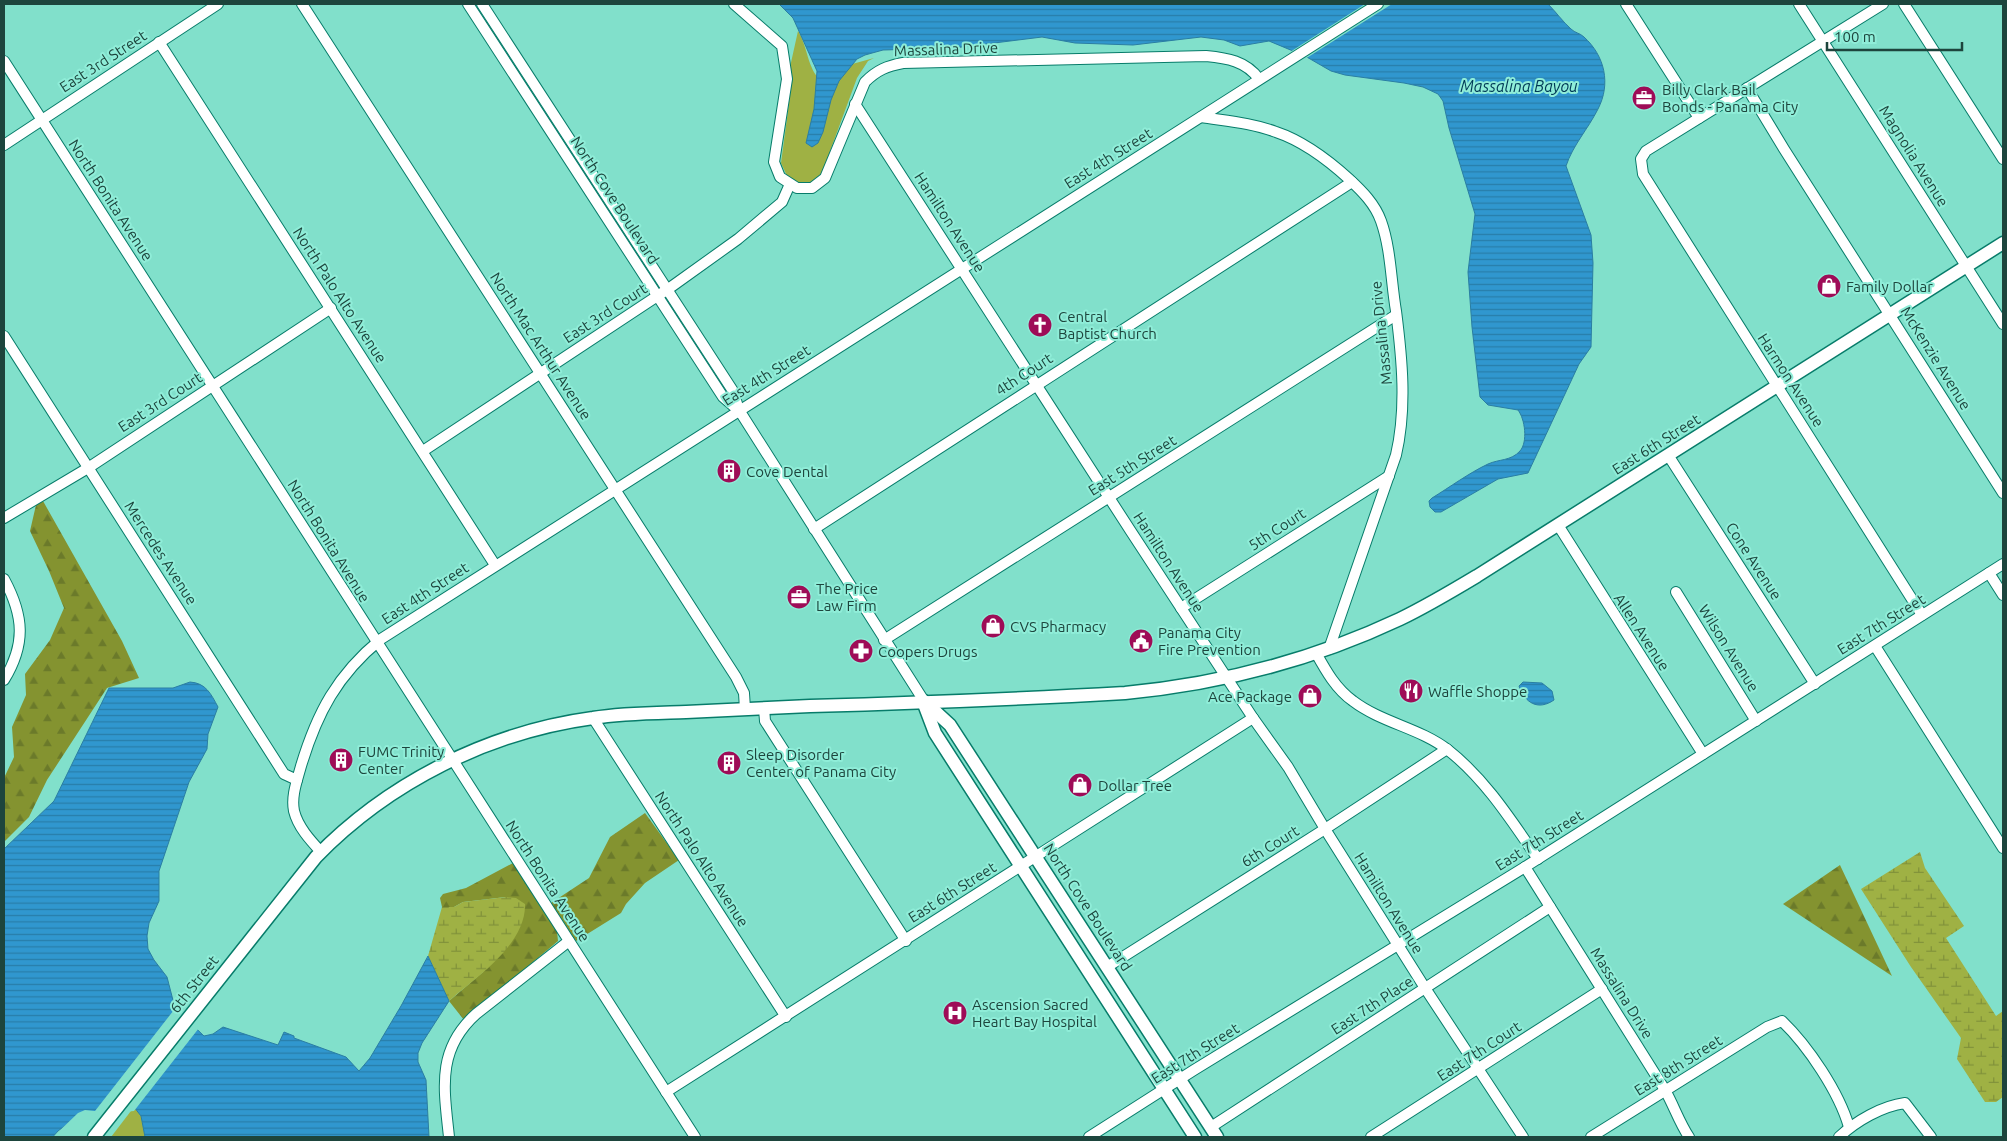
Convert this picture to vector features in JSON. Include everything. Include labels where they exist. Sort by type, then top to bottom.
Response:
[{"type":"main road","name":"East 6th Street","points":[[764,708],[1125,693],[1227,678],[1330,649],[1372,632],[1422,608],[1477,576],[2003,243]]},
{"type":"main road","name":"North Cove Boulevard","points":[[924,702],[950,725],[1214,1132]]},
{"type":"main road","name":"North Cove Boulevard","points":[[924,702],[935,733],[1195,1137]]},
{"type":"main road","name":"6th Street","points":[[97,1134],[321,852],[344,831],[384,800],[420,777],[453,760],[519,733],[593,718],[764,708]]},
{"type":"street","name":"East 3rd Street","points":[[4,145],[218,4]]},
{"type":"street","name":"North Mac Arthur Avenue","points":[[302,4],[736,677],[743,691],[745,709]]},
{"type":"street","name":"North Cove Boulevard","points":[[468,4],[723,397],[739,410]]},
{"type":"street","name":"North Cove Boulevard","points":[[482,4],[733,391],[739,410],[924,702]]},
{"type":"street","points":[[734,4],[782,46],[787,79],[774,162],[780,177],[790,184]]},
{"type":"street","name":"East 4th Street","points":[[321,852],[304,832],[295,814],[293,799],[297,780],[313,731],[330,695],[354,664],[377,642],[495,565],[1378,4]]},
{"type":"street","points":[[1626,4],[1699,118],[1882,4]]},
{"type":"street","name":"Magnolia Avenue","points":[[1800,4],[2003,324]]},
{"type":"street","points":[[1904,4],[2003,159]]},
{"type":"street","name":"North Palo Alto Avenue","points":[[160,42],[495,565]]},
{"type":"street","name":"Massalina Drive","points":[[790,184],[797,188],[812,188],[825,178],[865,82],[874,73],[888,66],[903,63],[1206,56],[1238,62],[1250,69],[1259,79]]},
{"type":"street","name":"North Bonita Avenue","points":[[4,61],[695,1137]]},
{"type":"street","points":[[524,90],[534,83]]},
{"type":"street","name":"McKenzie Avenue","points":[[1747,88],[2003,493]]},
{"type":"street","name":"Hamilton Avenue","points":[[855,104],[1109,498],[1253,718],[1288,766],[1398,946],[1523,1137]]},
{"type":"street","name":"Massalina Drive","points":[[1201,117],[1261,128],[1288,136],[1320,156],[1352,182],[1369,200],[1381,221],[1396,315],[1403,400],[1398,446],[1330,649]]},
{"type":"street","name":"Harmon Avenue","points":[[1699,118],[1646,151],[1641,158],[1643,174],[1922,615]]},
{"type":"street","name":"4th Court","points":[[814,528],[1352,182]]},
{"type":"street","name":"East 3rd Court","points":[[423,451],[667,290],[738,239],[782,202],[790,184]]},
{"type":"street","name":"East 3rd Court","points":[[4,518],[88,468],[331,308]]},
{"type":"street","name":"East 5th Street","points":[[884,640],[1396,315]]},
{"type":"street","name":"Mercedes Avenue","points":[[4,336],[284,774],[297,780]]},
{"type":"street","name":"Cone Avenue","points":[[1668,455],[1815,684]]},
{"type":"street","name":"5th Court","points":[[1181,608],[1389,476]]},
{"type":"street","name":"Allen Avenue","points":[[1558,526],[1703,754]]},
{"type":"street","name":"East 7th Street","points":[[1089,1137],[1538,859],[2003,564]]},
{"type":"street","points":[[1990,573],[2003,594]]},
{"type":"street","points":[[4,580],[14,598],[20,621],[21,641],[11,668],[4,680]]},
{"type":"street","name":"Wilson Avenue","points":[[1676,592],[1756,721]]},
{"type":"street","points":[[1875,646],[2003,848]]},
{"type":"street","points":[[1316,653],[1337,686],[1352,701],[1368,711],[1417,732],[1447,749],[1489,790],[1538,859]]},
{"type":"street","points":[[764,708],[765,721],[906,941]]},
{"type":"street","name":"North Palo Alto Avenue","points":[[593,718],[786,1017]]},
{"type":"street","name":"East 6th Street","points":[[666,1092],[906,941],[1253,718]]},
{"type":"street","name":"6th Court","points":[[1108,967],[1447,749]]},
{"type":"street","name":"Massalina Drive","points":[[1525,867],[1665,1090],[1678,1121],[1689,1137]]},
{"type":"street","name":"East 7th Place","points":[[1214,1132],[1425,988],[1550,907]]},
{"type":"street","points":[[450,1137],[444,1076],[448,1057],[456,1037],[464,1025],[476,1014],[569,941]]},
{"type":"street","name":"East 7th Court","points":[[1371,1137],[1602,989]]},
{"type":"street","name":"East 8th Street","points":[[1591,1137],[1767,1027],[1782,1020],[1792,1030],[1820,1070],[1843,1107],[1849,1127]]},
{"type":"street","points":[[1839,1137],[1849,1127],[1893,1105],[1905,1103],[1931,1137]]},
{"type":"green space","points":[[798,31],[810,64],[821,81],[845,66],[874,58],[868,61],[857,78],[822,173],[815,180],[808,183],[800,183],[787,176],[781,163],[791,88],[790,67]]},
{"type":"green space","points":[[43,501],[122,641],[139,678],[107,688],[47,780],[29,817],[4,842],[4,778],[14,757],[12,727],[26,695],[25,674],[50,640],[64,608],[30,531],[36,505]]},
{"type":"green space","points":[[645,813],[679,860],[645,883],[626,904],[621,913],[576,941],[551,903],[589,878],[610,837]]},
{"type":"green space","points":[[1920,852],[1925,868],[1964,926],[1946,938],[1996,1016],[2003,1011],[2003,1097],[1996,1102],[1985,1102],[1957,1059],[1961,1038],[1911,967],[1861,889]]},
{"type":"green space","points":[[513,863],[557,931],[558,941],[464,1020],[449,1001],[483,972],[506,897],[463,902],[454,907],[442,907],[440,898],[443,894],[466,888]]},
{"type":"green space","points":[[1840,865],[1892,976],[1783,904]]},
{"type":"green space","points":[[506,897],[516,898],[525,904],[523,919],[517,933],[498,959],[449,1001],[428,956],[442,907],[454,907],[463,902]]},
{"type":"green space","points":[[134,1107],[141,1116],[145,1137],[111,1137]]},
{"type":"water","name":"Massalina Bayou","points":[[779,4],[1548,4],[1597,53],[1604,71],[1605,80],[1602,100],[1598,109],[1566,166],[1591,235],[1593,263],[1591,347],[1579,364],[1528,473],[1498,479],[1441,512],[1435,512],[1430,507],[1429,501],[1432,498],[1467,476],[1492,462],[1509,458],[1516,454],[1522,447],[1525,436],[1525,430],[1518,410],[1488,405],[1480,397],[1468,272],[1475,214],[1449,128],[1443,101],[1438,94],[1423,87],[1345,75],[1331,71],[1305,56],[1269,41],[1240,46],[1224,40],[1201,37],[1133,45],[1075,43],[1042,37],[954,48],[883,50],[857,59],[839,81],[831,100],[823,132],[818,143],[812,147],[806,143],[814,109],[817,71],[793,18]]},
{"type":"water","points":[[190,682],[204,687],[218,707],[208,734],[207,749],[189,782],[159,871],[159,901],[149,923],[147,936],[148,949],[167,977],[175,1008],[204,1036],[213,1034],[223,1027],[278,1045],[284,1032],[294,1036],[294,1038],[346,1057],[359,1071],[370,1058],[428,956],[449,1001],[422,1043],[418,1053],[418,1062],[426,1080],[429,1137],[145,1137],[141,1116],[134,1107],[83,1113],[58,1131],[53,1137],[4,1137],[4,849],[54,801],[109,688],[173,688]]},
{"type":"water","points":[[1523,682],[1542,683],[1552,691],[1554,700],[1543,705],[1533,704],[1528,701],[1519,686]]},
{"type":"pier","points":[[1365,4],[1392,4],[1305,59],[1290,52]]},
{"type":"pier","points":[[177,1006],[199,1028],[134,1111],[84,1116],[56,1137],[53,1137],[78,1113],[85,1110],[95,1111]]},
{"type":"place","name":"Billy Clark Bail Bonds - Panama City","points":[[1644,98]]},
{"type":"place","name":"Family Dollar","points":[[1829,286]]},
{"type":"place","name":"Central Baptist Church","points":[[1040,325]]},
{"type":"place","name":"Cove Dental","points":[[729,471]]},
{"type":"place","name":"The Price Law Firm","points":[[799,597]]},
{"type":"place","name":"CVS Pharmacy","points":[[993,626]]},
{"type":"place","name":"Panama City Fire Prevention","points":[[1141,641]]},
{"type":"place","name":"Coopers Drugs","points":[[861,651]]},
{"type":"place","name":"Waffle Shoppe","points":[[1411,691]]},
{"type":"place","name":"Ace Package","points":[[1310,696]]},
{"type":"place","name":"FUMC Trinity Center","points":[[341,760]]},
{"type":"place","name":"Sleep Disorder Center of Panama City","points":[[729,763]]},
{"type":"place","name":"Dollar Tree","points":[[1080,785]]},
{"type":"place","name":"Ascension Sacred Heart Bay Hospital","points":[[955,1013]]}]
